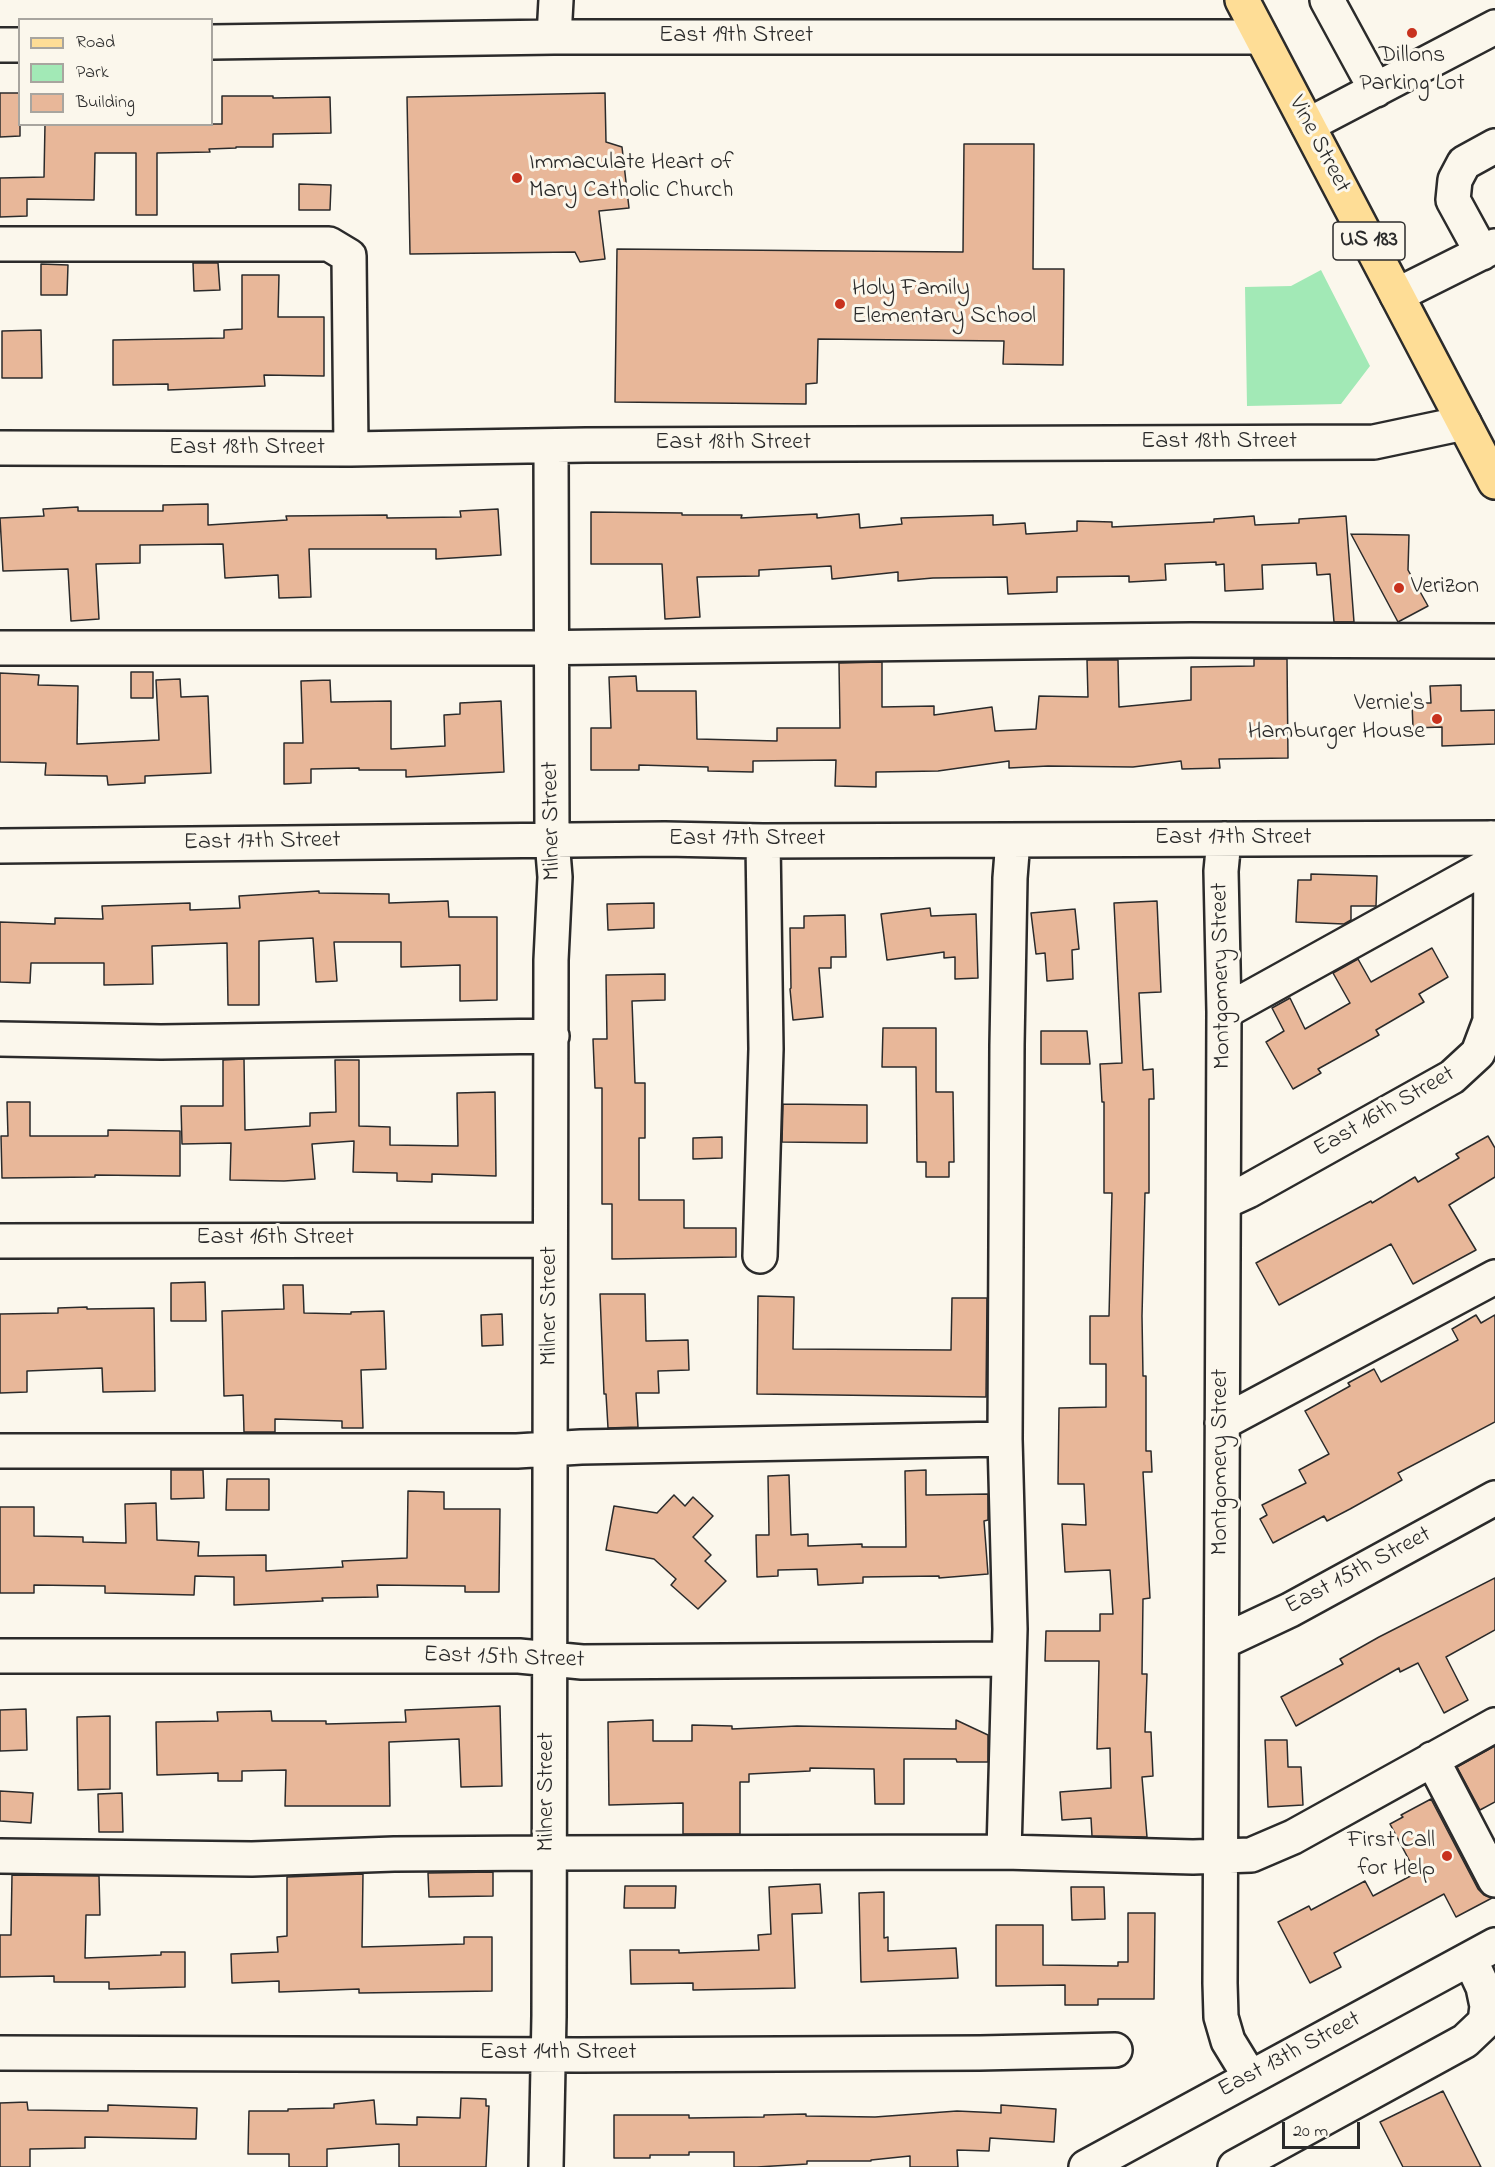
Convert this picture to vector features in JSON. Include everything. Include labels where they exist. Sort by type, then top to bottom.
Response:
[{"type":"main road","name":"Vine Street","points":[[1242,0],[1495,482]]},
{"type":"street","points":[[554,37],[556,0]]},
{"type":"street","points":[[1327,0],[1376,90]]},
{"type":"street","points":[[1308,126],[1495,27]]},
{"type":"street","name":"East 19th Street","points":[[213,42],[554,37],[1262,37]]},
{"type":"street","points":[[0,45],[18,45]]},
{"type":"street","points":[[1397,295],[1488,250],[1453,200],[1455,180],[1464,163],[1495,146]]},
{"type":"street","points":[[0,244],[329,244],[349,256],[351,449]]},
{"type":"street","name":"East 18th Street","points":[[0,448],[351,449],[1374,442],[1464,423]]},
{"type":"street","name":"Milner Street","points":[[546,2167],[549,2054],[551,960],[555,877],[552,840],[551,446]]},
{"type":"street","points":[[0,648],[552,648],[1191,640],[1495,641]]},
{"type":"street","name":"East 17th Street","points":[[0,846],[665,838],[763,841],[1224,839],[1492,847]]},
{"type":"street","name":"Montgomery Street","points":[[1224,839],[1221,871],[1224,1012],[1221,2017],[1228,2041],[1250,2077]]},
{"type":"street","points":[[1004,1852],[1010,1629],[1005,1439],[1007,1057],[1010,878],[1013,840]]},
{"type":"street","points":[[760,1256],[766,1049],[763,841]]},
{"type":"street","points":[[1224,1012],[1492,847]]},
{"type":"street","name":"East 16th Street","points":[[1224,1202],[1248,1191],[1452,1077],[1478,1053],[1493,1021],[1492,847]]},
{"type":"street","points":[[0,1039],[161,1042],[552,1036]]},
{"type":"street","name":"East 16th Street","points":[[0,1241],[524,1238],[550,1240]]},
{"type":"street","points":[[1222,1423],[1495,1277]]},
{"type":"street","points":[[0,1451],[517,1451],[1005,1439]]},
{"type":"street","name":"East 15th Street","points":[[1222,1642],[1290,1610],[1495,1498]]},
{"type":"street","name":"East 15th Street","points":[[0,1656],[488,1655],[582,1662],[1008,1659]]},
{"type":"street","points":[[0,1856],[252,1859],[394,1854],[549,1853],[1004,1852],[1221,1857],[1251,1855],[1293,1837],[1495,1725]]},
{"type":"street","points":[[1432,1759],[1495,1880]]},
{"type":"street","points":[[1235,2167],[1465,2041],[1485,2022],[1487,2006],[1483,1987],[1483,1952]]},
{"type":"street","name":"East 13th Street","points":[[1106,2162],[1250,2077],[1483,1952]]},
{"type":"street","name":"East 14th Street","points":[[0,2053],[549,2054],[1115,2050]]},
{"type":"green space","points":[[1321,270],[1370,366],[1341,404],[1247,406],[1245,287],[1291,286]]},
{"type":"building","points":[[0,93],[18,93],[20,136],[0,137]]},
{"type":"building","name":"Immaculate Heart of Mary Catholic Church","points":[[605,93],[606,142],[622,147],[629,208],[599,211],[605,259],[580,262],[575,252],[410,254],[407,97]]},
{"type":"building","points":[[222,96],[330,97],[331,133],[273,134],[273,147],[236,147],[209,149],[210,152],[157,153],[157,215],[136,215],[136,153],[95,153],[94,200],[27,199],[27,216],[0,217],[0,178],[44,177],[45,126],[213,126],[213,124],[222,124]]},
{"type":"building","name":"Holy Family Elementary School","points":[[964,144],[1034,144],[1033,269],[1064,269],[1063,365],[1003,364],[1004,341],[818,339],[817,383],[806,384],[806,404],[615,402],[617,249],[963,252]]},
{"type":"building","points":[[299,184],[331,185],[330,210],[299,210]]},
{"type":"building","points":[[193,263],[218,263],[220,290],[194,291]]},
{"type":"building","points":[[41,264],[68,265],[67,295],[41,295]]},
{"type":"building","points":[[242,275],[279,275],[278,317],[324,317],[324,376],[264,375],[265,386],[168,390],[168,384],[113,385],[113,340],[224,338],[224,330],[242,329]]},
{"type":"building","points":[[41,330],[42,378],[2,378],[2,331]]},
{"type":"building","points":[[208,504],[208,525],[287,520],[286,516],[461,517],[460,511],[498,509],[501,555],[436,559],[436,549],[309,549],[311,597],[279,598],[278,575],[225,578],[223,544],[140,545],[140,563],[96,564],[99,619],[71,621],[68,569],[3,571],[0,518],[44,516],[43,509],[78,507],[78,511],[163,511],[163,505]]},
{"type":"building","points":[[591,512],[742,515],[741,518],[817,514],[817,518],[859,514],[860,528],[902,524],[901,518],[993,515],[993,525],[1025,523],[1026,534],[1077,531],[1077,521],[1112,522],[1112,527],[1214,522],[1214,519],[1254,516],[1255,525],[1299,523],[1299,519],[1346,516],[1354,622],[1334,622],[1330,574],[1317,575],[1316,563],[1262,565],[1263,589],[1225,591],[1224,564],[1216,565],[1216,562],[1165,564],[1166,580],[1129,582],[1129,576],[1057,577],[1057,592],[1008,594],[1007,577],[898,581],[898,572],[832,579],[831,566],[759,570],[759,576],[697,577],[700,617],[665,619],[662,564],[591,564]]},
{"type":"building","name":"Verizon","points":[[1351,534],[1409,535],[1408,570],[1428,606],[1398,622]]},
{"type":"building","points":[[1254,659],[1287,659],[1288,758],[1219,759],[1220,768],[1182,769],[1181,761],[1133,767],[1009,768],[1009,761],[938,771],[876,772],[876,787],[835,786],[836,760],[753,761],[753,772],[708,771],[708,767],[639,765],[639,770],[591,770],[591,728],[611,728],[609,677],[636,676],[637,691],[696,691],[697,739],[777,741],[777,728],[840,728],[839,663],[882,662],[882,707],[934,706],[934,715],[992,707],[995,731],[1036,729],[1039,696],[1088,697],[1087,660],[1118,660],[1119,707],[1191,700],[1191,667],[1254,666]]},
{"type":"building","points":[[131,672],[153,672],[153,698],[131,698]]},
{"type":"building","points":[[0,673],[39,675],[38,685],[78,686],[77,744],[159,740],[156,680],[180,679],[181,697],[208,696],[211,773],[145,776],[145,783],[108,785],[107,776],[45,775],[46,763],[0,762]]},
{"type":"building","points":[[330,680],[331,702],[391,701],[391,749],[445,746],[444,715],[460,714],[460,703],[501,701],[504,772],[406,777],[406,770],[311,769],[311,783],[284,784],[284,743],[303,743],[301,681]]},
{"type":"building","name":"Vernie's Hamburger House","points":[[1461,685],[1461,711],[1495,710],[1495,744],[1442,746],[1442,727],[1413,728],[1412,703],[1431,703],[1430,686]]},
{"type":"building","points":[[1311,874],[1377,876],[1376,906],[1351,906],[1351,920],[1344,924],[1296,922],[1298,880],[1311,880]]},
{"type":"building","points":[[319,891],[319,893],[389,894],[389,903],[448,901],[449,917],[497,917],[497,1000],[460,1001],[460,965],[401,967],[401,942],[334,942],[337,981],[316,982],[313,938],[259,941],[259,1005],[228,1005],[227,943],[152,946],[153,984],[104,985],[104,963],[31,963],[30,983],[0,982],[0,922],[55,924],[55,918],[103,919],[102,906],[190,903],[190,910],[240,908],[239,896]]},
{"type":"building","points":[[1157,901],[1161,992],[1139,993],[1143,1070],[1153,1069],[1154,1099],[1149,1099],[1149,1193],[1145,1193],[1142,1316],[1143,1376],[1146,1376],[1146,1451],[1151,1451],[1152,1472],[1143,1472],[1150,1598],[1143,1599],[1142,1674],[1147,1674],[1145,1732],[1151,1732],[1153,1776],[1142,1777],[1147,1837],[1092,1836],[1091,1818],[1062,1820],[1060,1792],[1111,1788],[1110,1748],[1097,1749],[1099,1661],[1045,1661],[1046,1631],[1100,1631],[1100,1614],[1113,1614],[1110,1570],[1065,1572],[1062,1524],[1086,1525],[1084,1484],[1058,1484],[1059,1408],[1106,1407],[1106,1364],[1090,1364],[1090,1316],[1109,1316],[1112,1193],[1104,1193],[1104,1102],[1102,1102],[1100,1064],[1122,1063],[1114,903]]},
{"type":"building","points":[[654,903],[654,928],[608,930],[607,904]]},
{"type":"building","points":[[930,908],[931,916],[976,914],[978,978],[955,979],[955,957],[944,958],[944,952],[887,960],[881,914]]},
{"type":"building","points":[[1075,909],[1079,949],[1072,950],[1073,979],[1047,981],[1045,953],[1036,954],[1031,913]]},
{"type":"building","points":[[845,915],[846,957],[831,957],[831,968],[819,968],[823,1017],[793,1020],[790,989],[790,928],[804,928],[804,916]]},
{"type":"building","points":[[1432,948],[1448,977],[1419,994],[1424,1002],[1376,1030],[1379,1035],[1318,1069],[1321,1073],[1293,1089],[1266,1042],[1284,1031],[1272,1008],[1290,998],[1305,1029],[1350,1003],[1333,973],[1358,959],[1371,982]]},
{"type":"building","points":[[665,974],[665,1000],[632,1001],[635,1083],[645,1083],[645,1138],[639,1138],[639,1200],[684,1200],[684,1228],[736,1228],[736,1257],[612,1259],[612,1204],[602,1204],[602,1088],[595,1088],[593,1039],[607,1039],[606,975]]},
{"type":"building","points":[[883,1028],[936,1028],[936,1092],[953,1092],[954,1162],[949,1162],[949,1177],[926,1177],[926,1162],[917,1162],[916,1067],[882,1067]]},
{"type":"building","points":[[1041,1031],[1087,1031],[1090,1064],[1041,1064]]},
{"type":"building","points":[[244,1059],[245,1130],[310,1126],[310,1113],[336,1112],[335,1060],[359,1060],[359,1126],[390,1127],[390,1145],[458,1146],[457,1093],[495,1092],[496,1176],[432,1174],[432,1182],[397,1181],[397,1173],[353,1172],[354,1141],[312,1144],[315,1179],[230,1180],[231,1143],[182,1144],[181,1106],[223,1106],[223,1060]]},
{"type":"building","points":[[7,1102],[30,1102],[30,1136],[108,1136],[108,1130],[180,1131],[180,1176],[95,1175],[95,1177],[2,1178],[1,1136],[8,1136]]},
{"type":"building","points":[[783,1104],[867,1105],[867,1143],[782,1142]]},
{"type":"building","points":[[1488,1136],[1495,1148],[1495,1177],[1449,1205],[1476,1250],[1413,1284],[1391,1244],[1279,1305],[1256,1263],[1371,1201],[1372,1203],[1415,1177],[1418,1182],[1459,1158],[1456,1154]]},
{"type":"building","points":[[722,1137],[722,1158],[693,1159],[693,1138]]},
{"type":"building","points":[[205,1282],[206,1321],[171,1321],[171,1283]]},
{"type":"building","points":[[283,1285],[303,1285],[304,1313],[351,1314],[351,1312],[384,1311],[386,1369],[361,1370],[363,1428],[342,1428],[342,1421],[275,1419],[275,1432],[244,1432],[243,1395],[224,1396],[222,1311],[284,1309]]},
{"type":"building","points":[[600,1294],[645,1294],[646,1341],[688,1340],[689,1370],[658,1371],[659,1393],[636,1393],[638,1427],[608,1428],[606,1394],[604,1394]]},
{"type":"building","points":[[758,1296],[794,1297],[793,1349],[951,1350],[952,1298],[987,1298],[986,1397],[757,1394]]},
{"type":"building","points":[[87,1307],[87,1309],[154,1308],[155,1391],[103,1392],[102,1368],[27,1371],[27,1392],[0,1393],[0,1314],[58,1313],[58,1308]]},
{"type":"building","points":[[502,1314],[503,1345],[482,1346],[481,1315]]},
{"type":"building","points":[[1476,1315],[1481,1323],[1495,1315],[1495,1422],[1398,1473],[1402,1480],[1350,1509],[1327,1521],[1324,1516],[1273,1543],[1260,1519],[1267,1515],[1262,1505],[1306,1483],[1299,1470],[1329,1454],[1305,1411],[1350,1386],[1348,1383],[1374,1369],[1381,1382],[1458,1340],[1452,1329]]},
{"type":"building","points":[[171,1470],[203,1470],[204,1498],[171,1499]]},
{"type":"building","points":[[926,1470],[926,1495],[988,1494],[988,1520],[984,1521],[988,1574],[939,1578],[939,1576],[863,1577],[863,1583],[818,1585],[817,1569],[778,1570],[778,1576],[757,1577],[756,1535],[769,1535],[768,1476],[789,1475],[791,1535],[808,1534],[808,1546],[862,1544],[862,1547],[906,1547],[905,1471]]},
{"type":"building","points":[[227,1479],[269,1479],[269,1510],[226,1510]]},
{"type":"building","points":[[408,1491],[444,1492],[444,1509],[500,1509],[499,1592],[465,1592],[465,1586],[377,1585],[378,1597],[322,1598],[323,1601],[234,1605],[234,1577],[195,1576],[194,1595],[105,1593],[105,1586],[34,1585],[34,1593],[0,1593],[0,1507],[34,1507],[34,1536],[83,1537],[83,1542],[126,1543],[125,1504],[156,1503],[157,1540],[199,1542],[198,1556],[266,1555],[266,1571],[343,1567],[342,1561],[407,1558]]},
{"type":"building","points":[[674,1495],[685,1506],[693,1497],[713,1516],[693,1537],[711,1555],[705,1561],[726,1581],[698,1609],[671,1585],[676,1579],[654,1559],[606,1550],[614,1506],[657,1513]]},
{"type":"building","points":[[1495,1578],[1495,1630],[1446,1657],[1468,1700],[1444,1713],[1418,1663],[1400,1672],[1399,1668],[1296,1726],[1281,1697],[1343,1664],[1340,1659],[1379,1637]]},
{"type":"building","points":[[500,1706],[502,1786],[461,1787],[459,1739],[389,1742],[390,1806],[285,1806],[286,1770],[242,1771],[242,1781],[218,1781],[218,1773],[157,1775],[156,1722],[218,1721],[217,1712],[271,1711],[272,1721],[326,1721],[326,1724],[406,1722],[405,1710]]},
{"type":"building","points":[[26,1709],[27,1750],[0,1751],[0,1710]]},
{"type":"building","points":[[110,1716],[110,1789],[78,1790],[77,1717]]},
{"type":"building","points":[[653,1720],[653,1741],[692,1741],[692,1725],[732,1726],[732,1729],[797,1726],[956,1729],[956,1720],[988,1735],[988,1762],[957,1762],[956,1759],[904,1759],[904,1804],[875,1804],[874,1769],[810,1768],[810,1771],[749,1774],[749,1782],[740,1782],[740,1834],[683,1834],[683,1803],[609,1805],[608,1722]]},
{"type":"building","points":[[1265,1740],[1287,1740],[1288,1767],[1301,1767],[1303,1805],[1268,1807]]},
{"type":"building","points":[[1495,1746],[1495,1802],[1480,1810],[1457,1767]]},
{"type":"building","points":[[0,1791],[33,1793],[31,1823],[0,1821]]},
{"type":"building","points":[[122,1793],[123,1832],[99,1832],[98,1794]]},
{"type":"building","points":[[1431,1799],[1478,1889],[1484,1895],[1492,1898],[1456,1917],[1444,1894],[1334,1953],[1341,1967],[1310,1983],[1278,1922],[1309,1906],[1311,1910],[1365,1881],[1373,1896],[1416,1873],[1390,1824],[1403,1817],[1401,1815]]},
{"type":"building","points":[[493,1872],[493,1896],[429,1897],[428,1873]]},
{"type":"building","points":[[363,1874],[362,1947],[464,1944],[464,1937],[492,1937],[492,1991],[359,1993],[359,1989],[279,1992],[279,1981],[232,1983],[231,1954],[278,1952],[277,1937],[287,1936],[287,1877]]},
{"type":"building","points":[[12,1875],[99,1876],[100,1915],[86,1915],[85,1958],[185,1952],[185,1987],[109,1989],[109,1982],[54,1982],[54,1976],[0,1977],[0,1935],[11,1935]]},
{"type":"building","points":[[820,1884],[822,1913],[792,1914],[795,1988],[693,1990],[693,1983],[631,1984],[630,1950],[679,1950],[679,1953],[759,1950],[758,1935],[771,1934],[769,1887]]},
{"type":"building","points":[[625,1886],[676,1886],[675,1908],[624,1908]]},
{"type":"building","points":[[1071,1887],[1104,1887],[1105,1919],[1072,1920]]},
{"type":"building","points":[[884,1892],[884,1938],[888,1937],[888,1951],[956,1948],[958,1978],[861,1982],[859,1893]]},
{"type":"building","points":[[1128,1913],[1155,1913],[1154,1999],[1098,1999],[1098,2005],[1065,2005],[1065,1985],[996,1986],[996,1925],[1043,1925],[1043,1965],[1118,1966],[1118,1962],[1128,1962]]},
{"type":"building","points":[[1443,2091],[1481,2167],[1403,2167],[1380,2122]]},
{"type":"building","points":[[461,2098],[486,2099],[486,2106],[489,2106],[486,2167],[399,2167],[399,2144],[327,2149],[327,2167],[289,2167],[289,2154],[248,2154],[249,2111],[334,2108],[334,2104],[374,2100],[376,2124],[417,2125],[417,2117],[460,2118]]},
{"type":"building","points":[[27,2102],[28,2110],[108,2111],[108,2105],[197,2108],[196,2139],[85,2137],[85,2148],[30,2149],[30,2167],[0,2167],[0,2103]]},
{"type":"building","points":[[1001,2105],[1056,2109],[1054,2142],[990,2138],[989,2151],[957,2150],[958,2167],[910,2167],[910,2156],[871,2161],[807,2161],[807,2164],[757,2167],[734,2167],[734,2152],[689,2152],[689,2155],[614,2158],[614,2115],[689,2115],[689,2118],[806,2114],[806,2116],[875,2117],[957,2111],[1001,2113]]},
{"type":"place","name":"Dillons Parking Lot","points":[[1412,33]]},
{"type":"place","name":"Immaculate Heart of Mary Catholic Church","points":[[517,178]]},
{"type":"place","name":"Holy Family Elementary School","points":[[840,304]]},
{"type":"place","name":"Verizon","points":[[1399,588]]},
{"type":"place","name":"Vernie's Hamburger House","points":[[1437,719]]},
{"type":"place","name":"First Call for Help","points":[[1447,1856]]}]
